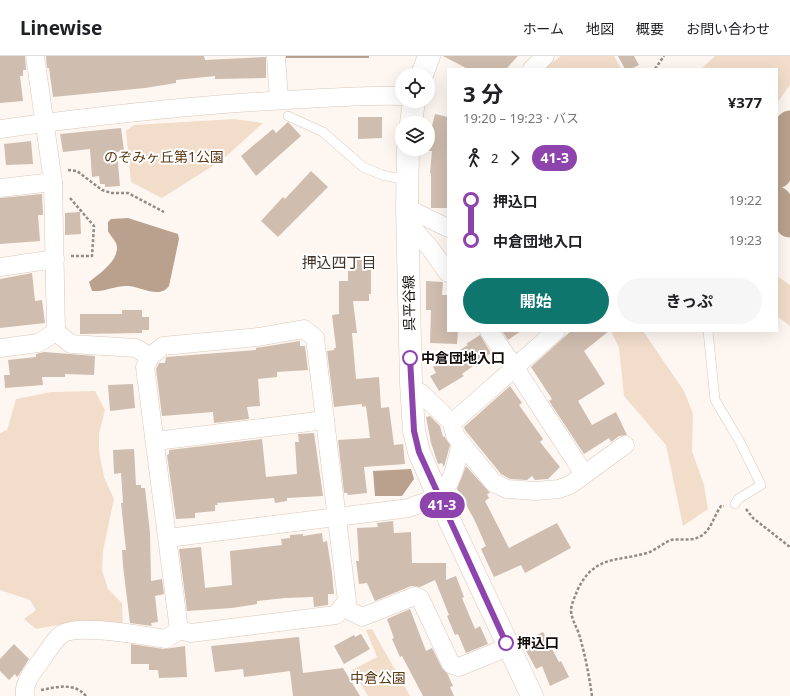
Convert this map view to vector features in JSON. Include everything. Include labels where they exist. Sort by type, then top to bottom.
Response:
[{"type":"main road","points":[[425,68],[429,56]]},
{"type":"main road","name":"呉平谷線","points":[[408,156],[406,180],[411,389],[414,431],[419,452],[438,496],[532,696]]},
{"type":"street","points":[[35,56],[44,123],[59,178],[55,258],[56,332]]},
{"type":"street","points":[[276,56],[280,100]]},
{"type":"street","points":[[533,68],[545,56]]},
{"type":"street","points":[[0,129],[204,104],[395,96]]},
{"type":"street","points":[[0,188],[59,178]]},
{"type":"street","points":[[407,215],[447,228]]},
{"type":"street","points":[[407,215],[447,272]]},
{"type":"street","points":[[0,266],[55,258]]},
{"type":"street","points":[[25,695],[24,690],[28,678],[61,634],[74,629],[126,633],[166,639],[179,630],[191,633],[336,615],[347,600],[315,338],[304,329],[258,337],[163,346],[150,357],[145,367],[156,441],[179,630]]},
{"type":"street","points":[[0,348],[38,343],[56,332]]},
{"type":"street","points":[[56,332],[71,344],[136,348],[150,357]]},
{"type":"street","points":[[490,332],[584,474]]},
{"type":"street","points":[[452,423],[555,332]]},
{"type":"street","points":[[411,389],[421,393],[452,423],[455,434],[461,443],[494,483],[507,489],[536,491],[559,489],[570,484],[625,445]]},
{"type":"street","points":[[156,441],[325,420]]},
{"type":"street","points":[[168,538],[409,508],[438,496],[447,486],[456,463],[461,443]]},
{"type":"street","points":[[342,607],[362,617],[415,596],[420,598],[451,664],[459,667],[508,647]]},
{"type":"lane","points":[[288,116],[323,132],[363,167],[382,175],[406,180]]},
{"type":"lane","points":[[708,332],[715,400],[740,442],[761,485],[738,499],[735,504]]},
{"type":"path","points":[[656,68],[664,56]]},
{"type":"path","points":[[59,178],[66,170],[77,171],[102,190],[111,193],[128,193],[164,212]]},
{"type":"path","points":[[55,258],[68,256],[92,256],[94,226],[68,196]]},
{"type":"path","points":[[592,696],[589,671],[579,634],[572,620],[571,610],[576,593],[588,573],[608,561],[656,550],[671,540],[700,537],[707,532],[721,506],[735,504],[740,505],[790,547]]},
{"type":"path","points":[[25,695],[65,686],[78,690],[86,696]]},
{"type":"green space","points":[[561,56],[614,56],[620,68],[545,68]]},
{"type":"green space","points":[[715,56],[790,56],[790,85],[778,102],[778,68],[702,68]]},
{"type":"green space","name":"のぞみヶ丘第1公園","points":[[234,119],[263,123],[222,160],[162,198],[131,182],[126,131],[134,125]]},
{"type":"green space","points":[[778,277],[790,285],[790,326],[778,317]]},
{"type":"green space","points":[[611,332],[644,332],[684,391],[693,414],[692,451],[704,485],[708,509],[683,526],[666,445],[624,396],[619,348]]},
{"type":"green space","points":[[95,391],[105,410],[99,434],[99,451],[104,477],[114,499],[103,551],[102,570],[108,589],[122,603],[123,626],[63,624],[36,629],[24,619],[36,610],[30,600],[0,590],[0,433],[7,430],[16,399],[51,392]]},
{"type":"green space","name":"中倉公園","points":[[372,629],[410,696],[368,696],[352,670],[377,657],[366,630]]},
{"type":"shaded area","points":[[286,56],[369,56],[369,58],[286,58]]},
{"type":"shaded area","points":[[128,218],[178,234],[179,239],[169,286],[161,292],[129,286],[120,286],[92,291],[89,282],[111,263],[116,253],[117,246],[108,231],[108,222],[111,219]]},
{"type":"shaded area","points":[[411,469],[414,479],[402,496],[375,496],[373,471]]},
{"type":"building","points":[[0,56],[25,56],[26,70],[23,70],[23,76],[20,76],[23,101],[0,103]]},
{"type":"building","points":[[46,56],[204,56],[205,60],[266,57],[266,78],[215,79],[215,76],[176,80],[176,83],[145,88],[53,97]]},
{"type":"building","points":[[443,56],[518,56],[507,68],[466,68]]},
{"type":"building","points":[[618,56],[634,56],[639,65],[633,68],[624,68]]},
{"type":"building","points":[[435,114],[447,117],[447,208],[431,208],[430,173],[432,156],[435,156]]},
{"type":"building","points":[[358,117],[382,117],[382,138],[358,139]]},
{"type":"building","points":[[288,122],[301,136],[256,176],[241,156],[273,129],[276,133]]},
{"type":"building","points":[[121,128],[124,151],[117,152],[120,186],[105,187],[105,184],[100,184],[99,176],[92,177],[90,149],[63,152],[60,134]]},
{"type":"building","points":[[31,141],[33,164],[6,165],[4,144]]},
{"type":"building","points":[[311,171],[328,187],[278,237],[261,221],[283,197],[285,199]]},
{"type":"building","points":[[42,194],[43,215],[38,215],[40,241],[0,244],[0,198]]},
{"type":"building","points":[[80,212],[81,234],[65,235],[65,213]]},
{"type":"building","points":[[354,260],[371,260],[371,294],[369,294],[369,301],[353,301],[357,333],[352,333],[356,379],[379,377],[381,408],[389,407],[394,445],[403,444],[405,464],[364,467],[367,493],[348,495],[347,493],[344,493],[338,440],[370,438],[366,406],[362,407],[362,404],[334,407],[327,351],[334,350],[334,348],[336,348],[332,315],[339,314],[339,281],[348,281],[348,271],[354,271]]},
{"type":"building","points":[[32,273],[35,301],[42,300],[45,323],[0,328],[0,279]]},
{"type":"building","points":[[426,281],[443,282],[442,295],[447,295],[447,332],[458,332],[457,344],[430,343],[431,310],[426,310]]},
{"type":"building","points":[[122,310],[142,310],[142,317],[149,317],[149,330],[142,330],[142,333],[80,334],[80,314],[122,314]]},
{"type":"building","points":[[503,332],[520,332],[508,340]]},
{"type":"building","points":[[570,332],[608,332],[584,351],[605,384],[578,401],[592,425],[616,412],[627,435],[619,436],[611,442],[609,438],[584,454],[549,401],[552,399],[531,367]]},
{"type":"building","points":[[480,335],[491,353],[462,374],[464,376],[439,391],[430,376],[436,373],[433,367],[468,345],[466,344]]},
{"type":"building","points":[[300,341],[300,346],[305,346],[308,370],[277,372],[277,377],[258,379],[260,406],[247,407],[249,419],[214,423],[213,412],[162,416],[156,369],[159,363],[165,363],[166,357],[256,350],[256,348]]},
{"type":"building","points":[[44,352],[95,356],[94,375],[65,374],[65,377],[42,377],[43,385],[5,388],[4,375],[10,375],[8,360],[36,357],[36,354]]},
{"type":"building","points":[[133,384],[135,408],[110,411],[108,385]]},
{"type":"building","points":[[510,386],[522,403],[519,405],[543,439],[540,442],[560,467],[548,479],[535,480],[532,476],[527,480],[510,479],[501,474],[465,430],[464,427]]},
{"type":"building","points":[[430,416],[440,426],[443,437],[444,436],[450,445],[444,467],[442,463],[438,464],[431,443],[426,417]]},
{"type":"building","points":[[314,433],[323,496],[287,498],[287,501],[275,503],[274,498],[217,503],[218,505],[215,505],[215,511],[195,513],[195,518],[176,519],[167,455],[169,454],[169,450],[262,439],[266,477],[297,474],[295,442],[299,442],[298,434]]},
{"type":"building","points":[[134,449],[136,485],[141,485],[141,488],[145,488],[150,533],[151,581],[162,579],[164,594],[155,596],[158,622],[151,623],[152,626],[130,623],[123,566],[122,550],[126,550],[121,503],[123,503],[121,473],[114,474],[113,450]]},
{"type":"building","points":[[466,466],[490,493],[487,494],[489,498],[485,501],[509,548],[557,523],[571,548],[525,573],[521,565],[494,577],[481,549],[486,546],[474,519],[457,489]]},
{"type":"building","points":[[393,521],[394,533],[411,532],[412,563],[446,563],[446,580],[456,576],[464,597],[462,598],[475,629],[480,626],[488,644],[466,653],[458,634],[455,635],[435,580],[420,587],[411,586],[375,601],[367,583],[359,584],[356,561],[359,561],[357,528],[378,527],[377,523]]},
{"type":"building","points":[[322,533],[323,542],[327,541],[334,594],[328,594],[328,605],[314,607],[313,597],[285,598],[257,601],[257,604],[232,608],[187,611],[179,549],[201,547],[205,588],[232,585],[230,551],[282,545],[281,539],[290,538],[290,535],[303,534],[303,536]]},
{"type":"building","points":[[410,609],[426,651],[432,648],[453,686],[450,687],[454,696],[423,696],[402,656],[400,657],[392,639],[394,638],[387,619]]},
{"type":"building","points":[[543,632],[569,677],[550,686],[542,666],[536,669],[522,643]]},
{"type":"building","points":[[361,634],[370,649],[344,664],[334,646],[354,635],[355,637]]},
{"type":"building","points":[[299,637],[303,673],[343,668],[360,696],[293,696],[290,671],[244,677],[243,669],[215,672],[211,646]]},
{"type":"building","points":[[14,644],[29,659],[18,676],[17,677],[15,674],[9,680],[0,671],[0,659]]},
{"type":"building","points":[[131,644],[164,649],[185,646],[187,677],[159,678],[158,670],[149,670],[149,664],[131,664]]},
{"type":"waterway","points":[[778,142],[790,125]]},
{"type":"waterway","points":[[778,145],[785,158],[778,172]]},
{"type":"waterway","points":[[778,203],[790,223]]},
{"type":"bus line","name":"41-3","points":[[410,358],[414,431],[419,452],[506,643]]},
{"type":"place","name":"中倉団地入口","points":[[410,358]]},
{"type":"place","name":"押込口","points":[[506,643]]},
{"type":"district","name":"押込四丁目","points":[[339,263]]}]
